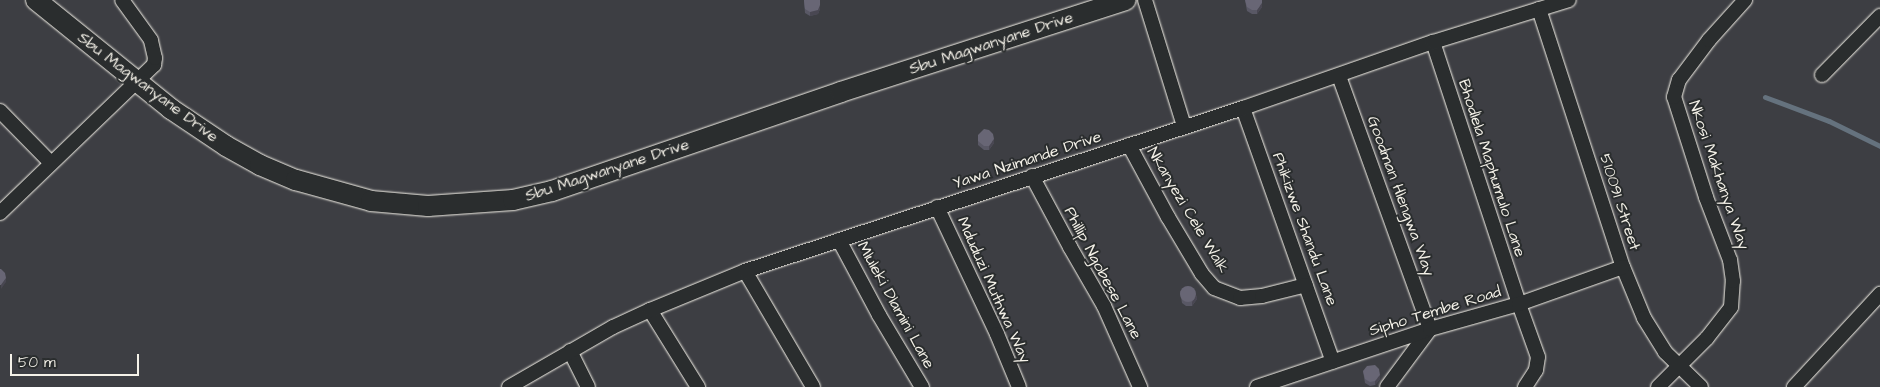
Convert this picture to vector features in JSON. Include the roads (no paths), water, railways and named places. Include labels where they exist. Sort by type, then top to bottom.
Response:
[{"type":"main road","name":"Sbu Magwanyane Drive","points":[[36,0],[138,82],[226,146],[260,166],[296,180],[371,201],[428,206],[513,200],[552,191],[841,92],[1126,0]]},
{"type":"street","points":[[0,212],[154,65],[154,51],[151,40],[122,0]]},
{"type":"street","points":[[1145,0],[1184,126]]},
{"type":"street","name":"Yawa Nzimande Drive","points":[[509,387],[570,351],[650,310],[745,271],[1243,108],[1433,42],[1569,0]]},
{"type":"street","name":"Nkosi Makhanya Way","points":[[1677,365],[1723,320],[1731,307],[1733,281],[1730,260],[1676,108],[1674,90],[1679,80],[1709,40],[1745,0]]},
{"type":"street","name":"510091 Street","points":[[1539,10],[1623,267],[1644,318],[1656,340],[1677,365],[1701,387]]},
{"type":"street","points":[[1822,75],[1880,16]]},
{"type":"street","name":"Bhodlela Maphumulo Lane","points":[[1433,42],[1538,357],[1536,370],[1525,387]]},
{"type":"street","name":"Goodman Hlengwa Way","points":[[1339,76],[1430,329]]},
{"type":"street","name":"Phikizwe Shandu Lane","points":[[1243,108],[1333,362]]},
{"type":"street","points":[[0,111],[51,163]]},
{"type":"street","name":"Nkanyezi Cele Walk","points":[[1129,145],[1178,234],[1202,274],[1214,288],[1240,298],[1262,296],[1306,285]]},
{"type":"street","name":"Phillip Ngobese Lane","points":[[1032,176],[1104,306],[1140,387]]},
{"type":"street","name":"Mduduzi Muthwa Way","points":[[937,207],[997,334],[1018,387]]},
{"type":"street","name":"Mluleki Dlamini Lane","points":[[839,240],[879,315],[922,387]]},
{"type":"street","name":"Sipho Tembe Road","points":[[1258,387],[1430,329],[1519,304],[1623,267]]},
{"type":"street","points":[[745,271],[813,387]]},
{"type":"street","points":[[1794,387],[1880,294]]},
{"type":"street","points":[[650,310],[698,387]]},
{"type":"street","points":[[1388,387],[1430,329]]},
{"type":"street","points":[[570,351],[588,387]]},
{"type":"street","points":[[1658,387],[1677,365]]},
{"type":"waterway","points":[[1765,97],[1829,121],[1880,146]]}]
